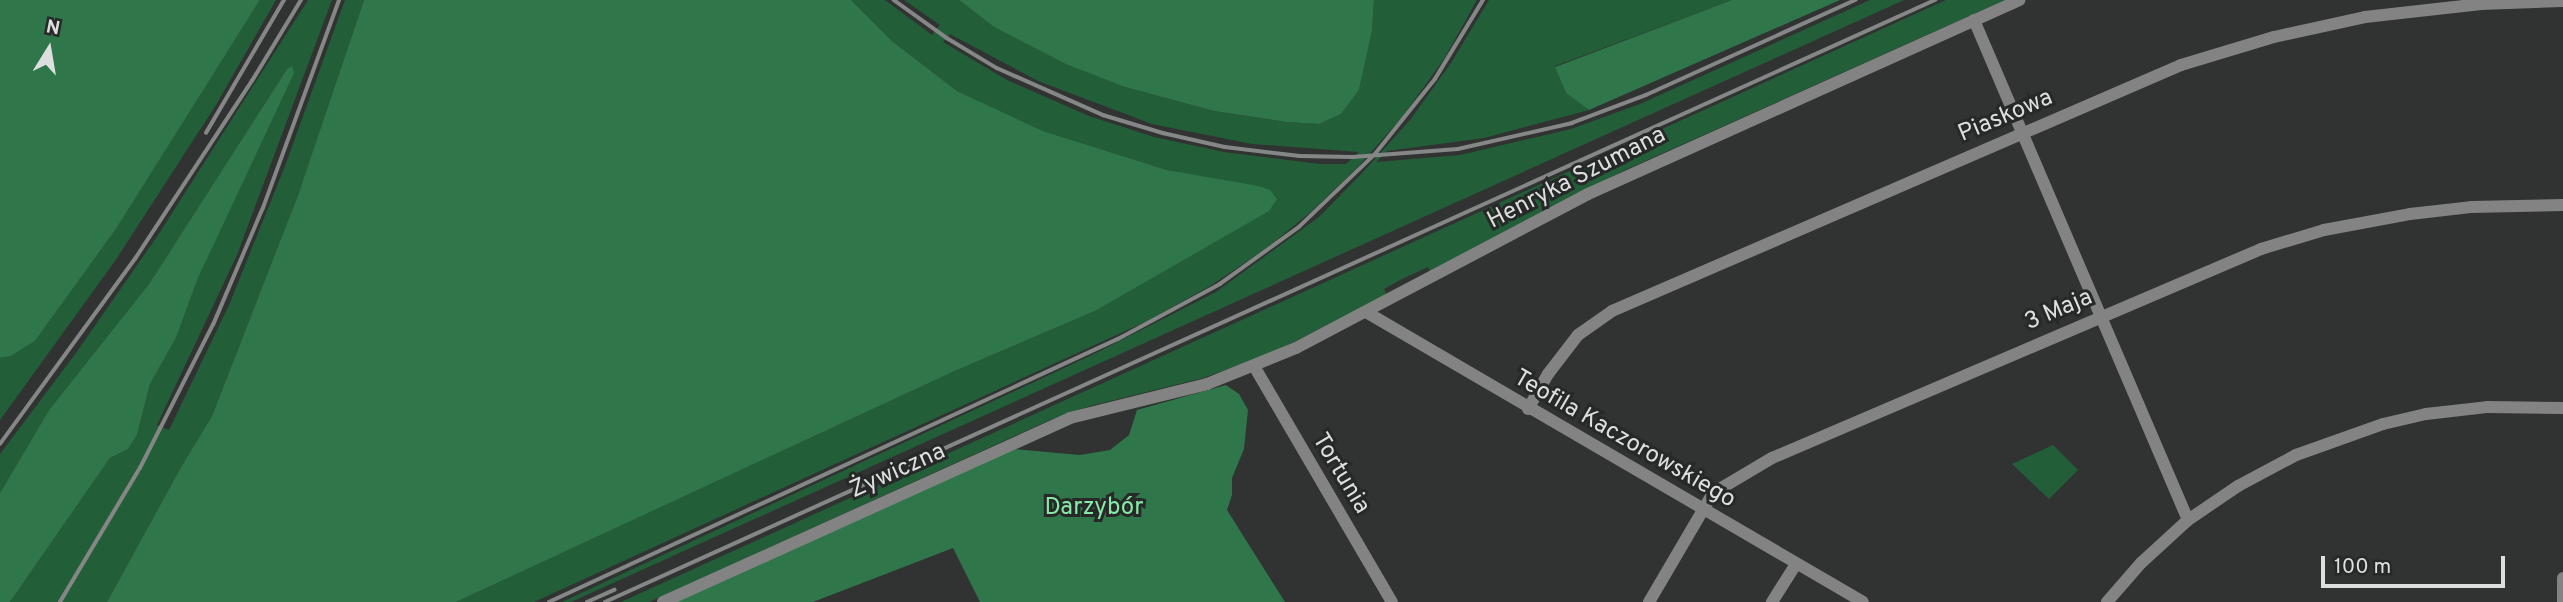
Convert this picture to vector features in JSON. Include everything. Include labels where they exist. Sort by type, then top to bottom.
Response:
[{"type":"street","name":"Henryka Szumana","points":[[1156,397],[1254,366],[1366,313],[1594,191],[2019,0]]},
{"type":"street","name":"Piaskowa","points":[[1528,409],[1566,349],[1591,324],[1612,311],[2182,65],[2307,28],[2398,12],[2481,4],[2563,1]]},
{"type":"street","points":[[1974,20],[2188,520]]},
{"type":"street","name":"3 Maja","points":[[1649,602],[1702,509],[1717,489],[1772,458],[2243,255],[2324,230],[2445,209],[2563,205]]},
{"type":"street","name":"Teofila Kaczorowskiego","points":[[1366,313],[1863,602]]},
{"type":"street","name":"Tortunia","points":[[1254,366],[1392,602]]},
{"type":"street","name":"Żywiczna","points":[[663,602],[1063,421],[1098,409],[1156,397]]},
{"type":"street","points":[[2107,602],[2141,563],[2188,520],[2238,486],[2296,455],[2383,424],[2465,409],[2563,408]]},
{"type":"street","points":[[1772,602],[1796,564]]},
{"type":"street","points":[[2563,578],[2563,602]]},
{"type":"green space","points":[[0,0],[260,0],[116,229],[35,341],[11,356],[0,358]]},
{"type":"green space","points":[[260,0],[276,0],[216,105],[115,261],[0,420],[0,358],[11,356],[35,341],[116,229]]},
{"type":"green space","points":[[308,0],[332,0],[237,255],[157,425],[169,430],[229,305],[285,166],[345,0],[364,0],[298,195],[212,416],[107,602],[10,602],[110,458],[128,449],[137,435],[150,384],[176,338],[198,278],[292,67],[287,69],[149,284],[49,410],[0,493],[0,454],[76,353],[160,232]]},
{"type":"green space","points":[[364,0],[851,0],[892,41],[957,91],[1043,131],[1167,170],[1258,186],[1270,190],[1277,199],[1269,211],[1095,311],[957,370],[456,602],[107,602],[212,416],[298,195]]},
{"type":"green space","points":[[851,0],[885,0],[932,35],[940,25],[904,0],[959,0],[994,27],[1125,87],[1214,111],[1319,124],[1341,114],[1359,90],[1372,31],[1374,0],[1477,0],[1444,59],[1403,116],[1359,166],[1312,211],[1264,250],[1210,286],[1147,321],[534,602],[456,602],[957,370],[1095,311],[1268,211],[1270,190],[1167,170],[1043,131],[957,91],[892,41]],"holes":[[[950,34],[1038,81],[1152,124],[1252,144],[1359,152],[1346,164],[1319,164],[1224,152],[1154,137],[1089,116],[1007,80],[943,42]]]},
{"type":"green space","points":[[959,0],[1374,0],[1372,31],[1359,90],[1341,114],[1319,124],[1214,111],[1125,87],[1066,64],[994,27]]},
{"type":"green space","points":[[1489,0],[1732,0],[1555,66],[1566,93],[1589,110],[1484,138],[1387,151],[1376,162],[1460,155],[1571,129],[1640,104],[1870,0],[1904,0],[571,602],[562,602],[1092,355],[1216,292],[1319,217],[1365,170],[1410,120],[1451,63]]},
{"type":"green space","points":[[1732,0],[1840,0],[1589,110],[1566,93],[1555,67]]},
{"type":"green space","points":[[1946,0],[2005,0],[1625,170],[1430,271],[1428,267],[1402,279],[1384,289],[1387,295],[1268,355],[1203,378],[1090,406],[1050,420],[649,602],[621,602]]},
{"type":"green space","points":[[292,66],[294,73],[198,278],[176,338],[150,384],[137,435],[128,449],[110,458],[10,602],[0,602],[0,493],[49,410],[149,284],[287,69]]},
{"type":"green space","name":"Darzybór","points":[[1226,385],[1239,394],[1248,410],[1244,449],[1232,478],[1232,495],[1227,510],[1285,602],[980,602],[953,548],[813,602],[676,602],[1013,449],[1080,455],[1110,450],[1129,435],[1137,410]]},
{"type":"green space","points":[[2053,445],[2078,470],[2049,499],[2012,464]]},
{"type":"railway","points":[[206,133],[284,0]]},
{"type":"railway","points":[[0,444],[135,259],[252,81],[301,0]]},
{"type":"railway","points":[[60,602],[140,468],[213,325],[263,208],[339,0]]},
{"type":"railway","points":[[894,0],[947,38],[997,68],[1103,115],[1163,133],[1225,147],[1299,156],[1353,157],[1458,149],[1572,123],[1646,95],[1855,0]]},
{"type":"railway","points":[[549,602],[1118,339],[1220,284],[1299,227],[1375,154],[1435,79],[1483,0]]},
{"type":"railway","points":[[605,602],[1935,0]]},
{"type":"railway","points":[[587,602],[614,590]]}]
